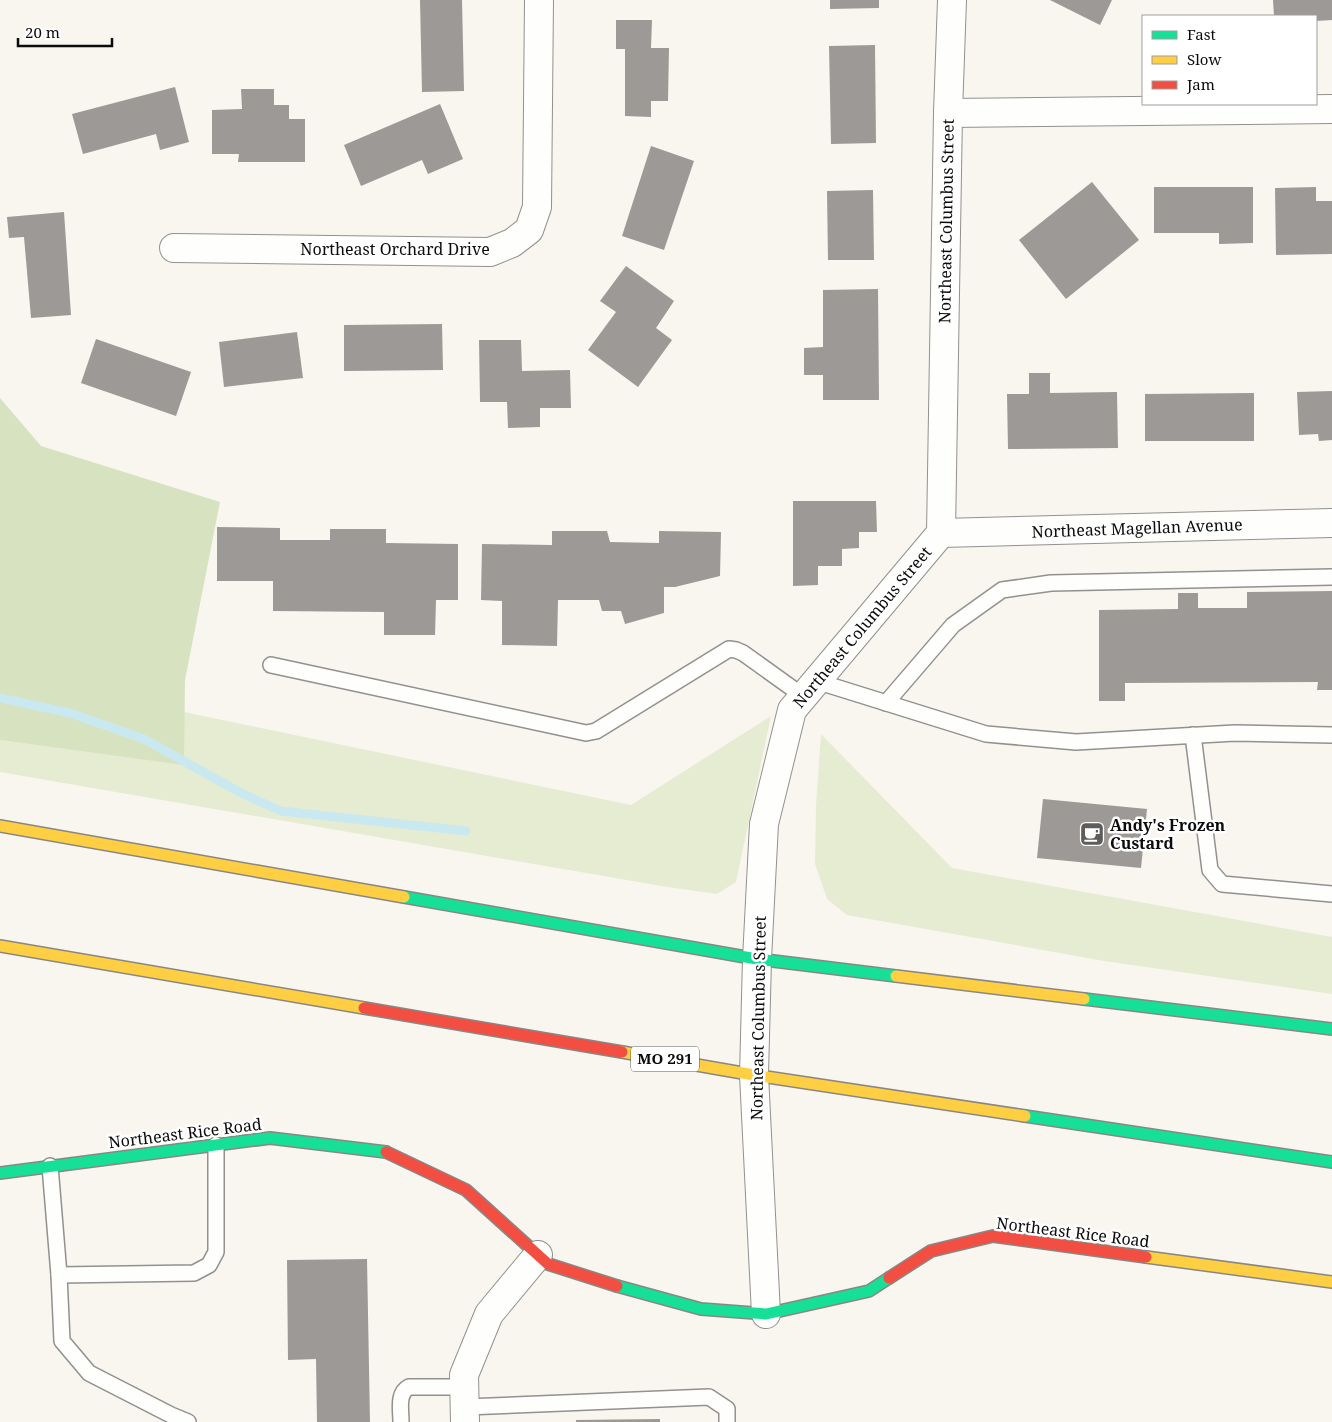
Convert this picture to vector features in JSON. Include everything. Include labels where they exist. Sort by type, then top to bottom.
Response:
[{"type":"main road","points":[[0,826],[757,959],[1332,1029]]},
{"type":"main road","name":"MO 291","points":[[0,946],[754,1074],[1332,1162]]},
{"type":"main road","name":"Northeast Rice Road","points":[[0,1173],[270,1138],[384,1151],[466,1190],[548,1264],[616,1286],[701,1309],[766,1314],[869,1291],[931,1251],[994,1236],[1332,1282]]},
{"type":"street","name":"Northeast Orchard Drive","points":[[174,248],[490,252],[512,243],[529,230],[537,207],[539,0]]},
{"type":"street","name":"Northeast Columbus Street","points":[[766,1314],[754,1074],[757,959],[764,824],[792,710],[942,533],[948,113],[952,0]]},
{"type":"street","points":[[948,113],[1332,109]]},
{"type":"street","name":"Northeast Magellan Avenue","points":[[942,533],[1332,523]]},
{"type":"street","points":[[465,1405],[464,1375],[489,1314],[538,1255]]},
{"type":"lane","points":[[886,703],[954,625],[1002,590],[1051,584],[1332,577]]},
{"type":"lane","points":[[272,665],[586,733],[596,732],[729,649],[743,653],[810,688],[886,703],[986,734],[1076,742],[1235,733],[1332,735]]},
{"type":"lane","points":[[1193,735],[1210,870],[1222,884],[1332,894]]},
{"type":"lane","points":[[59,1275],[194,1273],[209,1266],[216,1252],[216,1145]]},
{"type":"lane","points":[[50,1166],[59,1275],[62,1341],[89,1373],[170,1415],[188,1422]]},
{"type":"lane","points":[[401,1422],[401,1394],[409,1387],[465,1405],[708,1397],[727,1409],[727,1422]]},
{"type":"green space","points":[[0,398],[41,446],[220,502],[185,680],[184,765],[0,740]]},
{"type":"green space","points":[[184,712],[631,805],[771,716],[736,882],[717,894],[0,772],[0,740],[183,764]]},
{"type":"green space","points":[[821,734],[952,868],[1332,937],[1332,994],[1104,961],[847,915],[827,899],[815,864],[816,805]]},
{"type":"building","points":[[420,0],[462,0],[464,91],[422,92]]},
{"type":"building","points":[[830,0],[879,0],[879,8],[830,9]]},
{"type":"building","points":[[1050,0],[1112,0],[1100,25]]},
{"type":"building","points":[[1273,0],[1332,0],[1332,20],[1317,21],[1317,15],[1274,15]]},
{"type":"building","points":[[616,20],[652,20],[651,48],[669,48],[668,101],[651,101],[651,117],[625,116],[625,49],[616,49]]},
{"type":"building","points":[[875,45],[876,143],[831,144],[829,46]]},
{"type":"building","points":[[175,87],[189,142],[160,150],[156,134],[83,154],[72,114]]},
{"type":"building","points":[[241,89],[274,89],[274,105],[289,105],[289,119],[305,119],[305,162],[238,162],[239,154],[212,154],[212,110],[242,109]]},
{"type":"building","points":[[440,104],[463,159],[428,174],[422,160],[361,186],[344,145]]},
{"type":"building","points":[[651,146],[694,161],[664,250],[622,236]]},
{"type":"building","points":[[1092,182],[1139,240],[1066,299],[1019,240]]},
{"type":"building","points":[[1154,187],[1253,187],[1253,243],[1219,244],[1219,233],[1154,233]]},
{"type":"building","points":[[1316,187],[1316,201],[1332,201],[1332,254],[1276,255],[1275,188]]},
{"type":"building","points":[[873,190],[874,260],[828,260],[827,191]]},
{"type":"building","points":[[64,212],[71,315],[31,318],[24,237],[9,238],[7,217]]},
{"type":"building","points":[[626,266],[674,301],[656,328],[672,340],[638,387],[588,350],[616,312],[600,301]]},
{"type":"building","points":[[878,289],[879,400],[823,400],[823,375],[804,375],[804,348],[823,347],[823,290]]},
{"type":"building","points":[[442,324],[443,370],[344,371],[344,325]]},
{"type":"building","points":[[297,332],[303,378],[224,387],[219,342]]},
{"type":"building","points":[[96,339],[191,372],[176,416],[81,383]]},
{"type":"building","points":[[479,340],[521,340],[522,371],[570,370],[571,408],[540,408],[540,427],[508,428],[507,402],[480,402]]},
{"type":"building","points":[[1029,373],[1050,373],[1050,393],[1117,392],[1118,448],[1008,449],[1007,394],[1029,394]]},
{"type":"building","points":[[1332,391],[1332,440],[1319,441],[1318,434],[1299,435],[1297,392]]},
{"type":"building","points":[[1254,393],[1254,441],[1145,441],[1145,394]]},
{"type":"building","points":[[793,501],[876,501],[877,532],[859,532],[859,548],[842,549],[842,566],[818,566],[818,585],[793,586]]},
{"type":"building","points":[[217,527],[280,528],[280,540],[330,540],[330,529],[386,529],[386,543],[458,544],[458,600],[436,600],[435,635],[384,635],[384,612],[273,611],[273,581],[217,581]]},
{"type":"building","points":[[552,531],[607,531],[610,542],[659,543],[659,531],[721,532],[720,576],[675,587],[664,587],[664,613],[625,624],[621,611],[602,611],[599,600],[558,600],[557,646],[502,645],[502,601],[481,600],[482,544],[552,545]]},
{"type":"building","points":[[1332,591],[1332,690],[1317,690],[1318,682],[1125,683],[1125,701],[1099,701],[1099,610],[1178,609],[1178,593],[1198,593],[1198,608],[1247,608],[1247,592]]},
{"type":"building","name":"Andy's Frozen Custard","points":[[1043,799],[1147,809],[1141,868],[1037,858]]},
{"type":"building","points":[[367,1259],[370,1422],[317,1422],[316,1359],[288,1360],[287,1260]]},
{"type":"building","points":[[660,1419],[660,1422],[576,1422],[576,1420]]},
{"type":"waterway","points":[[0,698],[70,713],[144,739],[241,793],[281,811],[466,831]]},
{"type":"traffic: fast","points":[[404,897],[757,959],[896,976]]},
{"type":"traffic: fast","points":[[1084,999],[1332,1029]]},
{"type":"traffic: fast","points":[[1025,1116],[1332,1162]]},
{"type":"traffic: fast","points":[[0,1173],[270,1138],[386,1152]]},
{"type":"traffic: fast","points":[[617,1286],[701,1309],[766,1314],[869,1291],[889,1278]]},
{"type":"traffic: slow","points":[[0,826],[404,897]]},
{"type":"traffic: slow","points":[[0,946],[364,1008]]},
{"type":"traffic: slow","points":[[896,976],[1084,999]]},
{"type":"traffic: slow","points":[[622,1052],[754,1075],[1025,1116]]},
{"type":"traffic: slow","points":[[1146,1257],[1332,1282]]},
{"type":"traffic: jam","points":[[364,1008],[622,1052]]},
{"type":"traffic: jam","points":[[386,1152],[466,1190],[548,1264],[617,1286]]},
{"type":"traffic: jam","points":[[889,1278],[931,1251],[993,1236],[1146,1257]]},
{"type":"place","name":"Andy's Frozen Custard","points":[[1092,834]]}]
